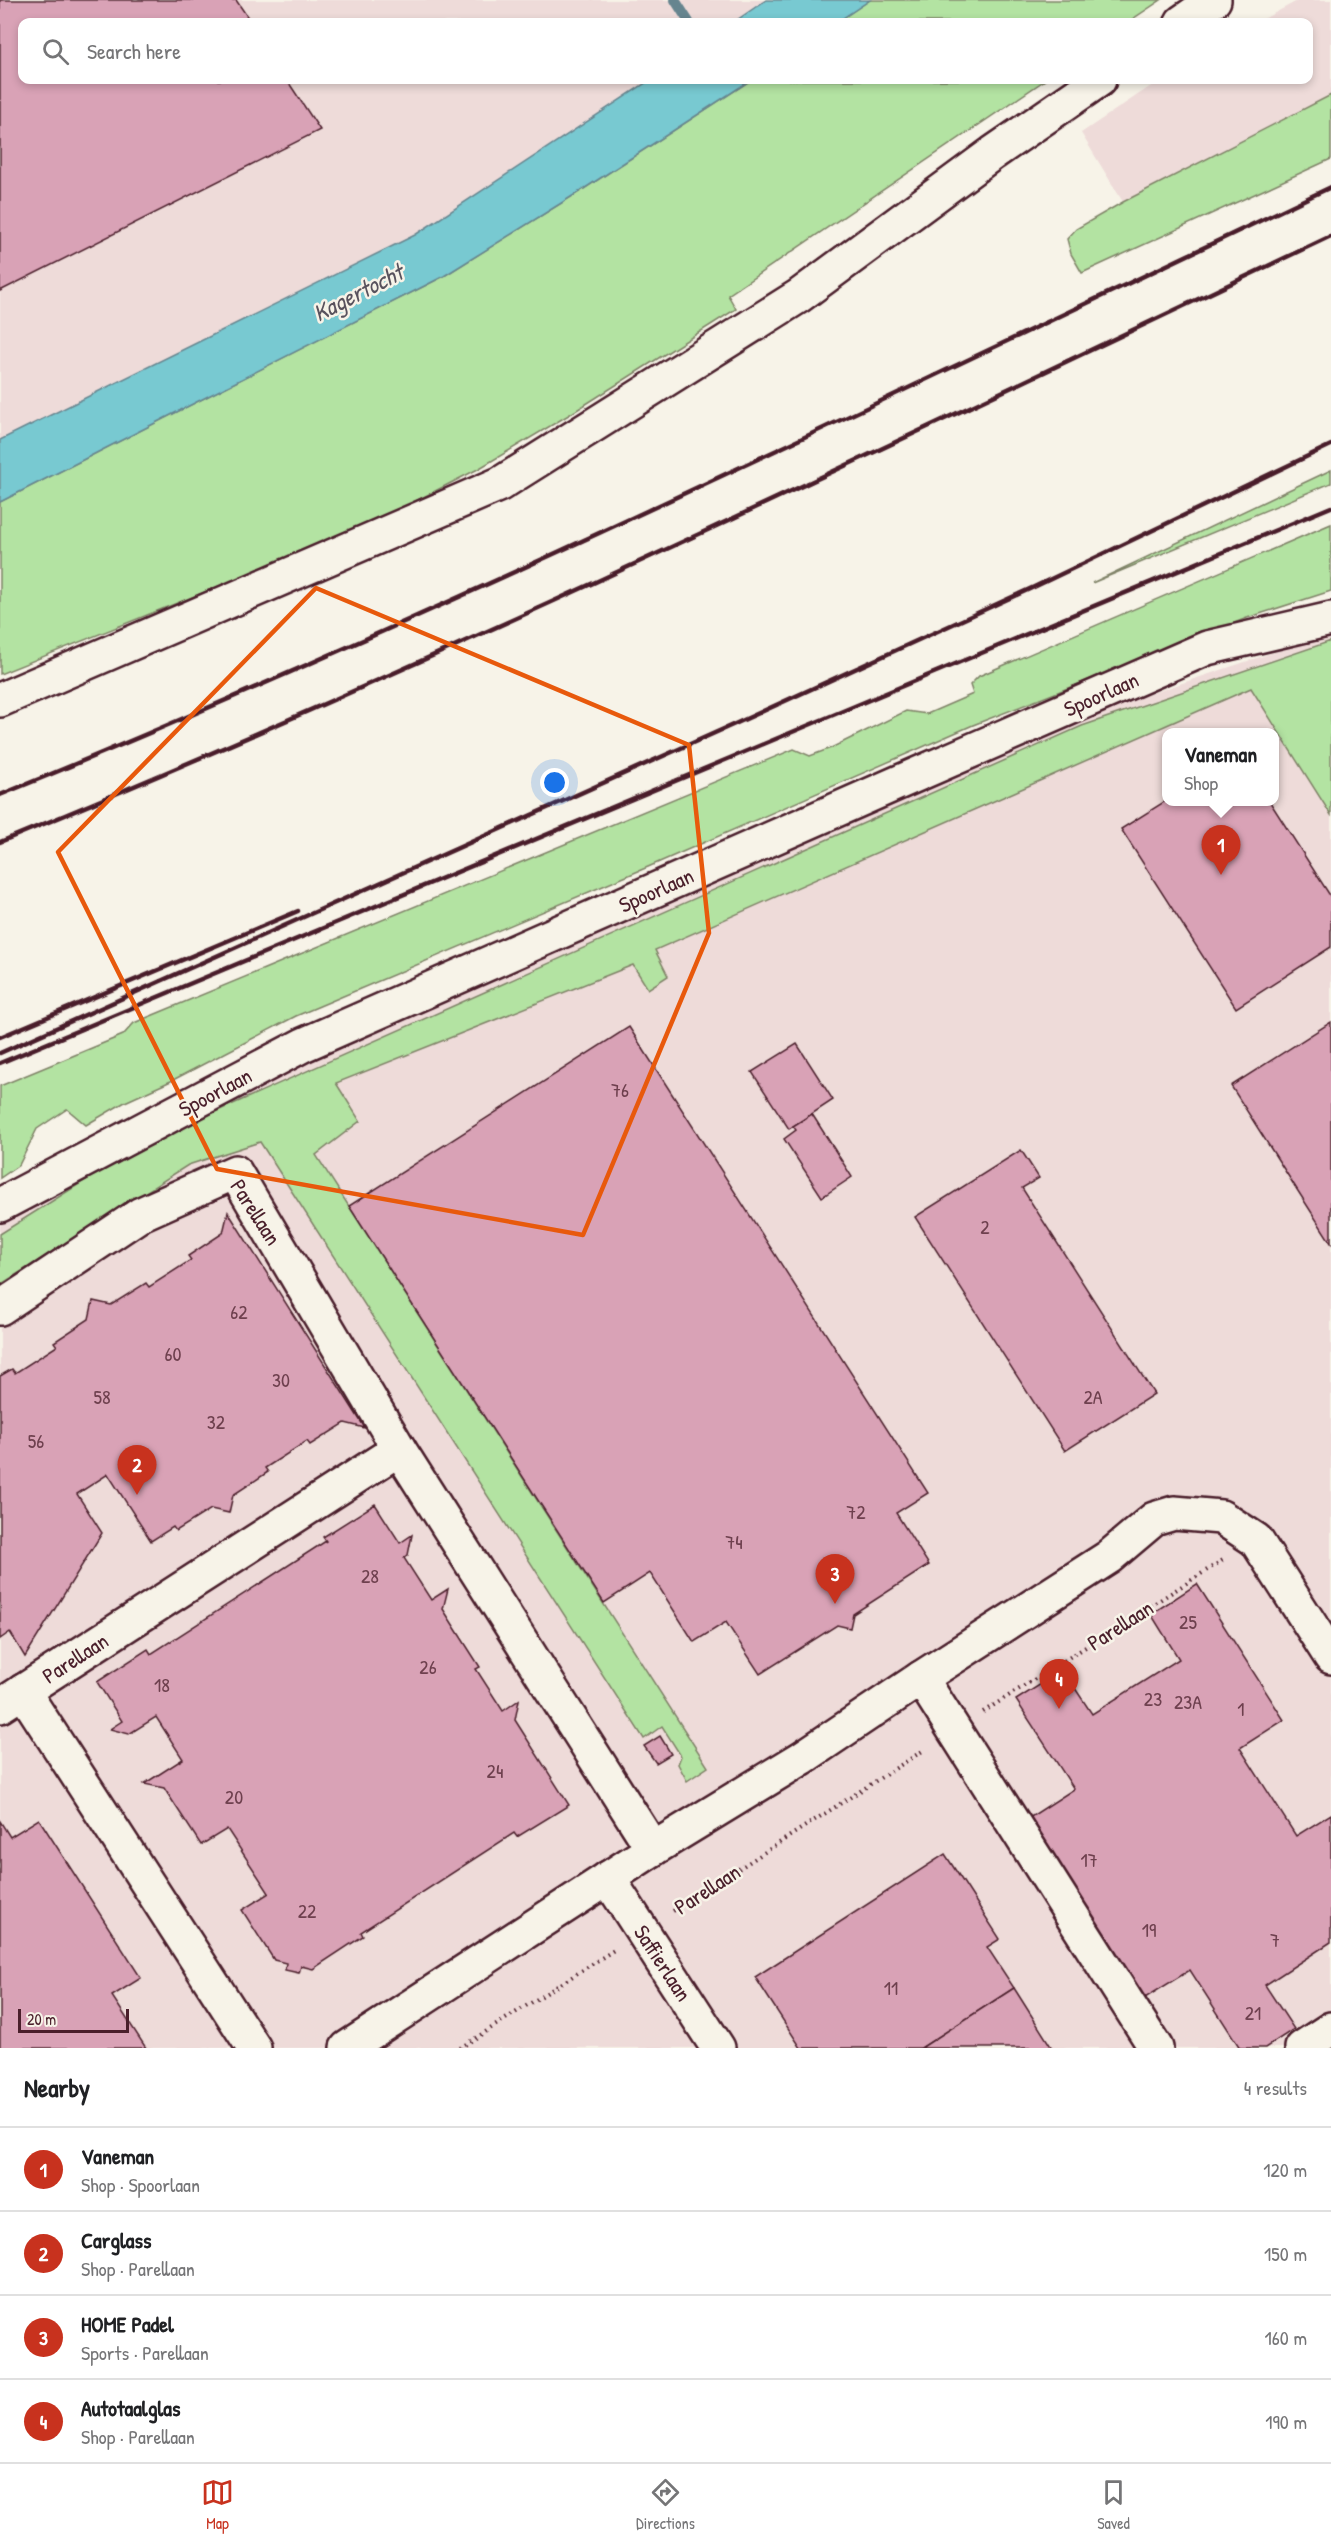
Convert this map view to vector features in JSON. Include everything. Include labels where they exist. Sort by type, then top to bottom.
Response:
[{"type":"street","points":[[1188,18],[1214,0]]},
{"type":"street","points":[[0,700],[500,484],[799,296],[993,153],[1093,84]]},
{"type":"street","name":"Spoorlaan","points":[[0,1205],[303,1046],[848,805],[1207,648],[1331,619]]},
{"type":"street","name":"Parellaan","points":[[0,1308],[141,1214],[235,1172],[399,1449],[653,1849]]},
{"type":"street","name":"Parellaan","points":[[254,2048],[12,1699],[399,1449]]},
{"type":"street","points":[[346,2048],[653,1849],[802,1758],[1109,1557],[1154,1519],[1174,1513],[1221,1517],[1256,1540],[1331,1658]]},
{"type":"street","points":[[921,1678],[1156,2048]]},
{"type":"street","name":"Saffierlaan","points":[[608,1878],[718,2048]]},
{"type":"street","points":[[1302,2048],[1331,2029]]},
{"type":"path","name":"Parellaan","points":[[460,2048],[1256,1540]]},
{"type":"highlighted area","points":[[316,588],[689,745],[709,933],[583,1235],[217,1169],[58,852]]},
{"type":"shaded area","points":[[0,0],[820,0],[790,18],[18,18],[18,84],[683,84],[407,254],[0,466]]},
{"type":"shaded area","points":[[1299,0],[1331,0],[1331,95],[1123,202],[1081,133],[1154,84],[1313,84],[1313,18],[1265,18]]},
{"type":"shaded area","points":[[1331,633],[1331,2048],[0,2048],[0,1202],[81,1149],[1031,734]]},
{"type":"green space","points":[[870,0],[1161,0],[1134,18],[843,18]]},
{"type":"green space","points":[[745,84],[1039,84],[728,295],[736,309],[572,413],[478,469],[359,530],[0,674],[0,502],[444,276],[579,192]]},
{"type":"green space","points":[[1331,95],[1331,159],[1082,273],[1071,254],[1067,239],[1076,229],[1123,202]]},
{"type":"green space","points":[[1331,470],[1331,483],[1092,583]]},
{"type":"green space","points":[[1331,524],[1331,591],[1247,618],[973,725],[648,867],[296,1016],[171,1081],[125,1102],[86,1125],[67,1109],[37,1129],[19,1165],[0,1178],[0,1086],[123,1035],[134,1023],[794,749],[810,756],[906,711],[927,714],[973,694],[970,685],[979,676]]},
{"type":"green space","points":[[1331,641],[1331,815],[1279,732],[1279,728],[1276,728],[1251,688],[655,950],[668,976],[648,989],[633,965],[336,1083],[360,1121],[316,1155],[708,1767],[687,1781],[678,1764],[681,1756],[662,1726],[644,1739],[260,1142],[188,1165],[0,1285],[0,1234],[141,1145],[1082,726]]},
{"type":"water","points":[[766,0],[870,0],[843,18],[740,18]]},
{"type":"water","name":"Kagertocht","points":[[644,84],[745,84],[579,192],[444,276],[0,502],[0,440],[415,235]]},
{"type":"building","points":[[0,0],[236,0],[248,18],[18,18],[18,84],[290,84],[320,130],[0,291]]},
{"type":"building","points":[[1162,803],[1162,806],[1273,806],[1331,897],[1331,947],[1236,1008],[1121,829]]},
{"type":"building","points":[[1331,1022],[1331,1243],[1231,1086]]},
{"type":"building","points":[[629,1027],[928,1493],[896,1513],[929,1565],[853,1614],[850,1628],[837,1625],[760,1674],[726,1622],[694,1642],[650,1573],[604,1603],[349,1206]]},
{"type":"building","points":[[797,1044],[833,1100],[789,1129],[752,1072]]},
{"type":"building","points":[[812,1114],[852,1177],[822,1197],[784,1139],[796,1130],[793,1126]]},
{"type":"building","points":[[1021,1150],[1039,1178],[1022,1188],[1154,1394],[1065,1451],[915,1217]]},
{"type":"building","points":[[228,1212],[365,1428],[345,1423],[310,1445],[307,1441],[265,1468],[268,1472],[233,1495],[229,1513],[211,1509],[176,1531],[173,1527],[151,1541],[108,1474],[77,1494],[102,1533],[25,1657],[10,1632],[0,1639],[0,1376],[12,1369],[15,1373],[57,1346],[54,1342],[89,1319],[93,1301],[111,1305],[146,1283],[149,1287],[191,1260],[188,1256],[223,1233]]},
{"type":"building","points":[[375,1504],[400,1543],[412,1535],[408,1555],[404,1558],[431,1600],[448,1589],[443,1609],[480,1667],[476,1669],[503,1711],[519,1700],[515,1720],[569,1805],[517,1837],[514,1833],[361,1932],[363,1936],[313,1969],[301,1966],[299,1973],[285,1970],[286,1963],[274,1960],[242,1910],[269,1893],[227,1829],[201,1845],[164,1788],[144,1784],[183,1759],[156,1717],[129,1734],[110,1729],[122,1721],[97,1682],[148,1649],[151,1654],[326,1541],[323,1537]]},
{"type":"building","points":[[1197,1584],[1284,1720],[1240,1748],[1296,1836],[1331,1814],[1331,1942],[1265,1985],[1294,2029],[1265,2048],[1240,2048],[1190,1970],[1145,1998],[1029,1818],[1074,1789],[1016,1700],[1063,1670],[1092,1714],[1179,1659],[1151,1614]]},
{"type":"building","points":[[660,1736],[671,1754],[656,1763],[644,1746]]},
{"type":"building","points":[[39,1819],[141,1978],[112,1996],[146,2048],[0,2048],[0,1821],[10,1837]]},
{"type":"building","points":[[945,1854],[1000,1939],[987,1947],[1014,1988],[921,2048],[801,2048],[755,1977]]},
{"type":"building","points":[[1014,1988],[1052,2048],[921,2048]]},
{"type":"waterway","points":[[675,0],[686,18]]},
{"type":"railway","points":[[0,795],[169,725],[503,577],[835,423],[1331,187]]},
{"type":"railway","points":[[0,842],[336,699],[503,624],[835,471],[1331,236]]},
{"type":"railway","points":[[0,1053],[737,723],[1034,587],[1331,445]]},
{"type":"railway","points":[[0,1063],[1331,507]]},
{"type":"railway","points":[[0,1037],[298,911]]},
{"type":"place","name":"Vaneman","points":[[1221,875]]},
{"type":"place","name":"Carglass","points":[[137,1495]]},
{"type":"place","name":"HOME Padel","points":[[835,1604]]},
{"type":"place","name":"Autotaalglas","points":[[1059,1709]]}]
